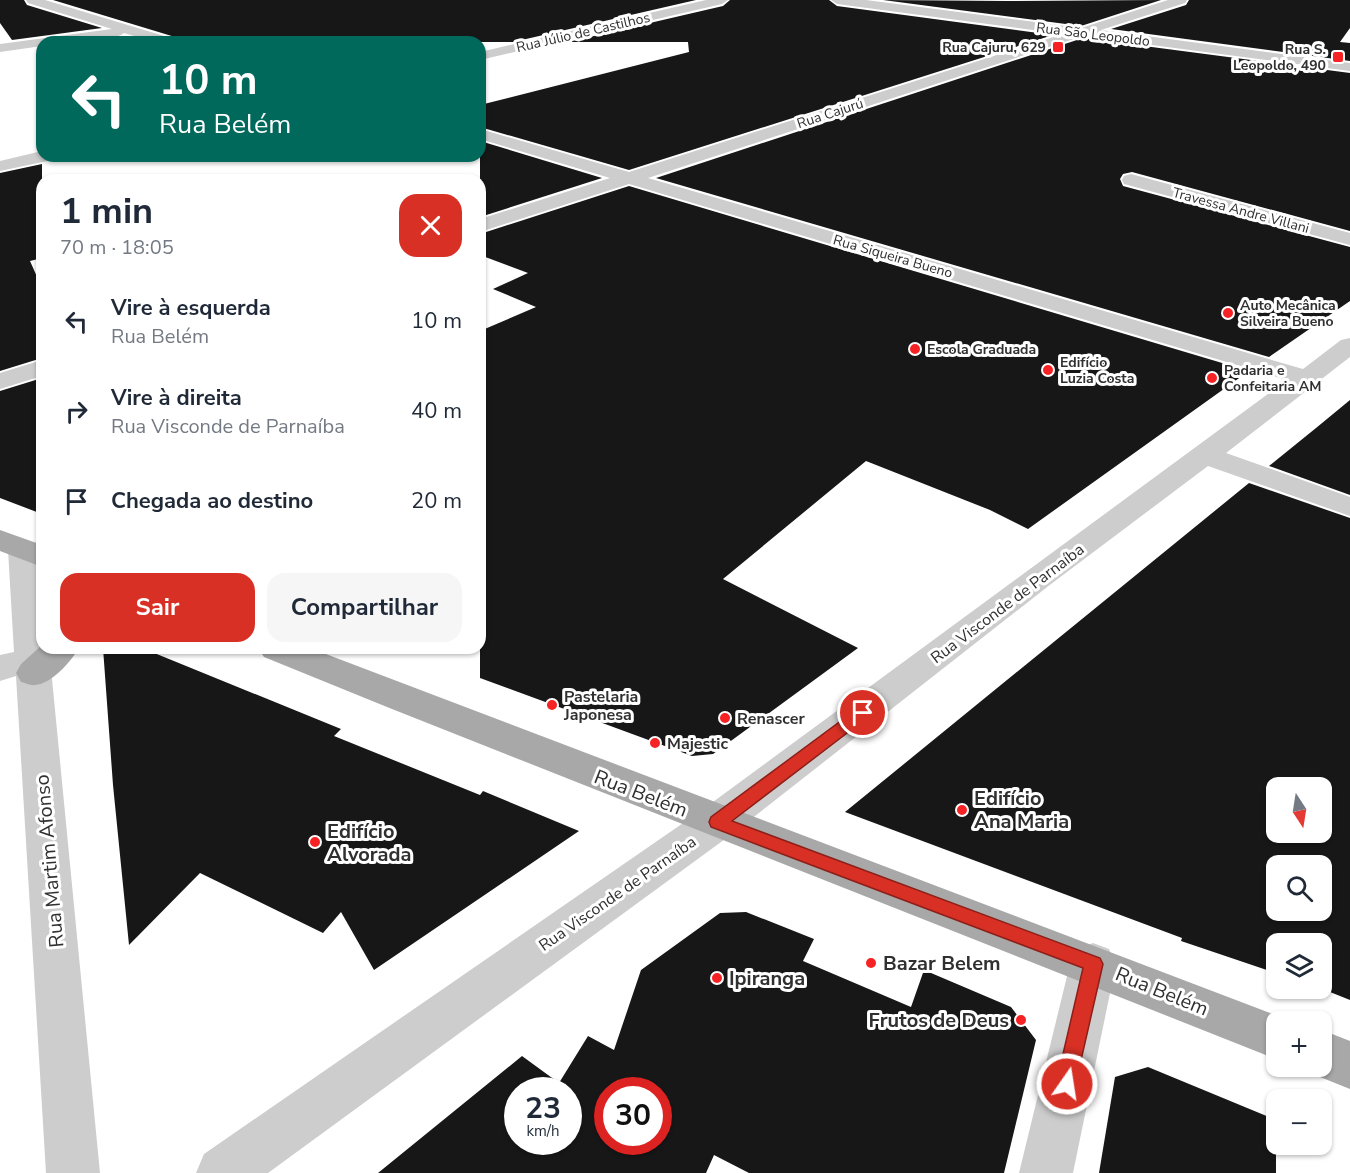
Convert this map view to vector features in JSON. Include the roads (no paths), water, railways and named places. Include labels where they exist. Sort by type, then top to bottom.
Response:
[{"type":"main road","name":"Rua Belém","points":[[291,654],[717,822],[1266,1032]]},
{"type":"main road","points":[[1332,1058],[1350,1065]]},
{"type":"street","points":[[32,0],[149,36]]},
{"type":"street","name":"Rua Júlio de Castilhos","points":[[486,55],[722,0]]},
{"type":"street","name":"Rua São Leopoldo","points":[[837,0],[1350,67]]},
{"type":"street","name":"Rua Cajurú","points":[[486,224],[1181,0]]},
{"type":"street","points":[[86,36],[129,30]]},
{"type":"street","points":[[0,48],[36,43]]},
{"type":"street","name":"Rua Siqueira Bueno","points":[[486,136],[1307,378]]},
{"type":"street","points":[[0,166],[36,158]]},
{"type":"street","name":"Travessa Andre Villani","points":[[1131,180],[1350,239]]},
{"type":"street","name":"Rua Visconde de Parnaíba","points":[[223,1173],[717,822],[1039,577],[1350,345]]},
{"type":"street","points":[[0,381],[36,370]]},
{"type":"street","points":[[1205,455],[1350,507]]},
{"type":"street","name":"Rua Martim Afonso","points":[[22,549],[73,1173]]},
{"type":"street","points":[[1046,1173],[1093,964]]},
{"type":"place","name":"Rua Cajuru, 629","points":[[1058,47]]},
{"type":"place","name":"Rua S. Leopoldo, 490","points":[[1338,57]]},
{"type":"place","name":"Auto Mecânica Silveira Bueno","points":[[1228,313]]},
{"type":"place","name":"Escola Graduada","points":[[915,349]]},
{"type":"place","name":"Edifício Luzia Costa","points":[[1048,370]]},
{"type":"place","name":"Padaria e Confeitaria AM","points":[[1212,378]]},
{"type":"place","name":"Pastelaria Japonesa","points":[[552,705]]},
{"type":"place","name":"Renascer","points":[[725,718]]},
{"type":"place","name":"Majestic","points":[[655,743]]},
{"type":"place","name":"Edifício Ana Maria","points":[[962,810]]},
{"type":"place","name":"Edifício Alvorada","points":[[315,842]]},
{"type":"place","name":"Bazar Belem","points":[[871,963]]},
{"type":"place","name":"Ipiranga","points":[[717,978]]},
{"type":"place","name":"Frutos de Deus","points":[[1021,1020]]}]
